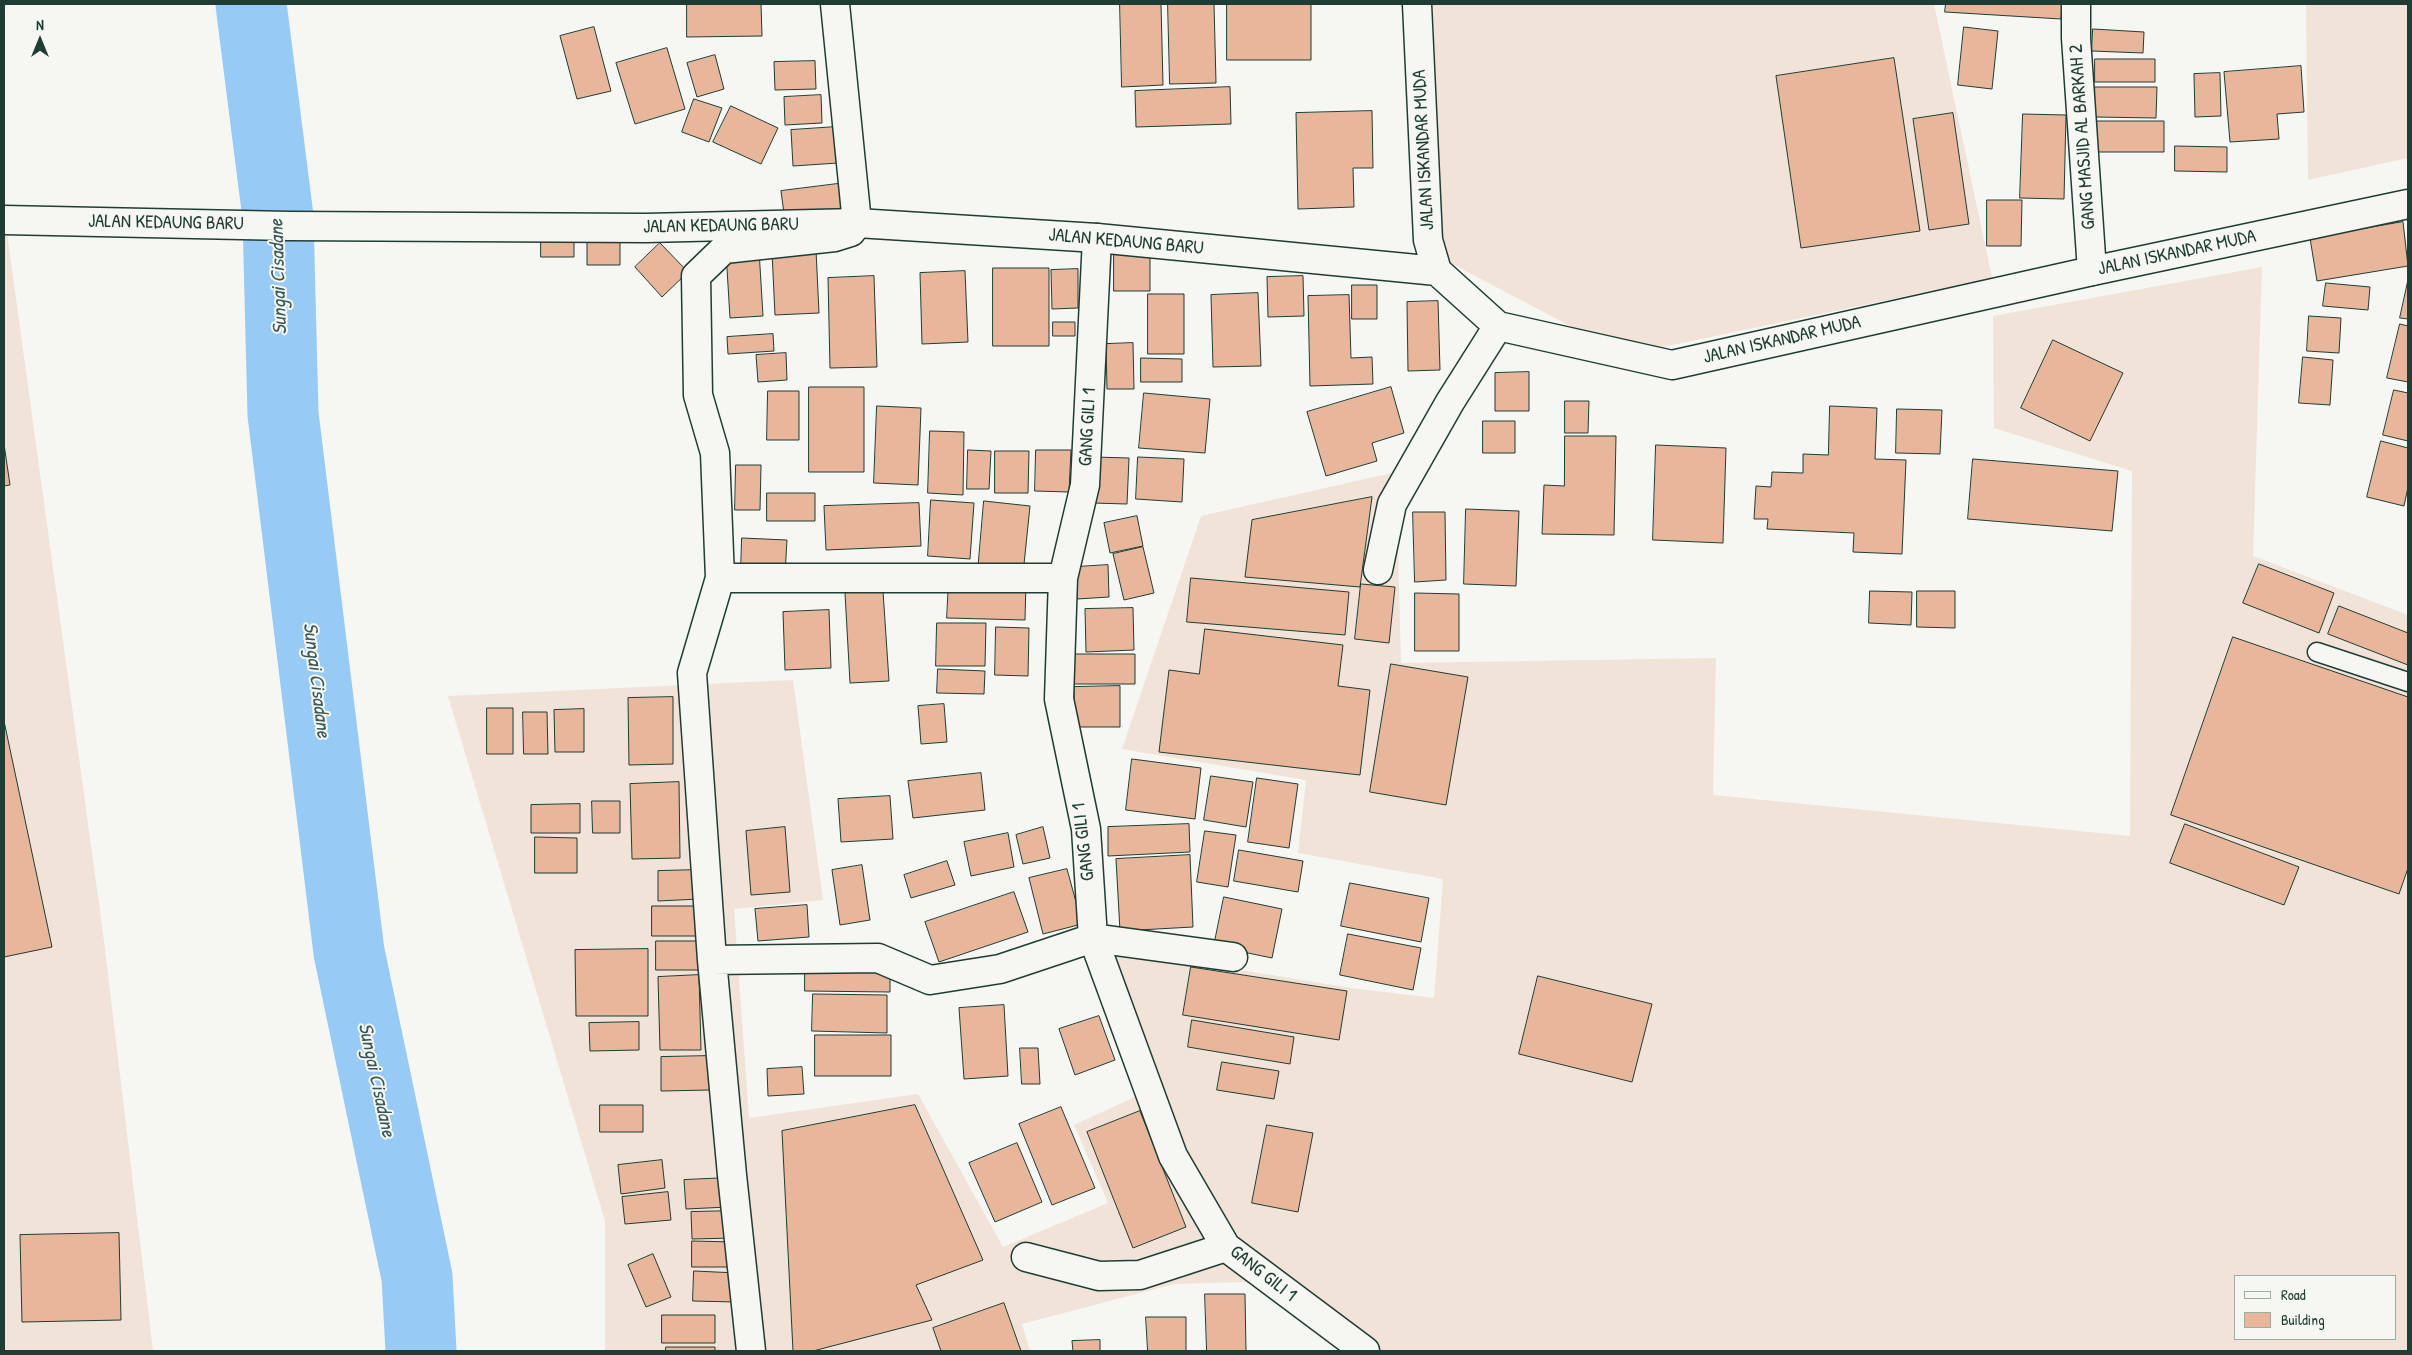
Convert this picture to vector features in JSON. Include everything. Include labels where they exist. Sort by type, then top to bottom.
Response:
[{"type":"street","points":[[751,1351],[712,960],[692,672],[720,578],[714,453],[698,395],[696,276],[724,249],[835,237],[851,232],[857,223],[835,4]]},
{"type":"street","name":"JALAN ISKANDAR MUDA","points":[[1418,4],[1428,240],[1437,271],[1498,326],[1672,365],[2092,271],[2408,204]]},
{"type":"street","name":"GANG MASJID AL BARKAH 2","points":[[2076,4],[2076,38],[2092,271]]},
{"type":"street","name":"JALAN KEDAUNG BARU","points":[[4,220],[288,226],[646,228],[857,223],[1097,238],[1437,271]]},
{"type":"street","name":"GANG GILI 1","points":[[1097,238],[1085,485],[1063,578],[1059,699],[1086,829],[1093,938],[1173,1156],[1226,1247],[1365,1351]]},
{"type":"street","points":[[1378,570],[1392,504],[1450,402],[1498,326]]},
{"type":"street","points":[[720,578],[1063,578]]},
{"type":"street","points":[[712,960],[878,958],[930,980],[1000,969],[1093,938],[1233,957]]},
{"type":"street","points":[[1026,1257],[1099,1276],[1140,1275],[1226,1247]]},
{"type":"lane","points":[[2317,652],[2408,682]]},
{"type":"shaded area","points":[[1433,4],[1934,4],[1992,278],[1625,355],[1443,259]]},
{"type":"shaded area","points":[[2306,4],[2408,4],[2408,158],[2308,180]]},
{"type":"shaded area","points":[[4,211],[103,933],[153,1351],[4,1351]]},
{"type":"shaded area","points":[[2262,267],[2253,556],[2408,615],[2408,1351],[1347,1351],[1248,1282],[1174,1284],[1022,1324],[1030,1351],[605,1351],[605,1221],[448,696],[793,680],[823,900],[734,909],[749,1118],[918,1094],[1003,1247],[1108,1203],[1074,1125],[1139,1095],[1106,948],[1351,988],[1434,998],[1443,879],[1298,853],[1306,780],[1122,749],[1201,516],[1396,472],[1401,663],[1716,658],[1713,795],[2130,836],[2132,471],[1994,428],[1993,316]]},
{"type":"building","points":[[687,4],[761,4],[762,36],[687,37]]},
{"type":"building","points":[[1120,4],[1161,4],[1163,85],[1122,87]]},
{"type":"building","points":[[1168,4],[1214,4],[1216,83],[1170,84]]},
{"type":"building","points":[[1227,4],[1311,4],[1311,60],[1227,60]]},
{"type":"building","points":[[1946,4],[2062,4],[2061,19],[1945,12]]},
{"type":"building","points":[[594,27],[611,91],[577,99],[560,36]]},
{"type":"building","points":[[1964,27],[1998,31],[1992,89],[1958,85]]},
{"type":"building","points":[[2093,29],[2144,32],[2143,53],[2092,51]]},
{"type":"building","points":[[667,48],[685,109],[635,124],[616,63]]},
{"type":"building","points":[[715,55],[724,89],[697,97],[687,63]]},
{"type":"building","points":[[1894,58],[1920,231],[1801,248],[1776,76]]},
{"type":"building","points":[[2095,59],[2155,59],[2155,82],[2095,82]]},
{"type":"building","points":[[815,61],[816,89],[775,90],[774,62]]},
{"type":"building","points":[[2301,66],[2304,112],[2277,114],[2279,139],[2230,142],[2224,72]]},
{"type":"building","points":[[2220,73],[2221,116],[2195,117],[2194,74]]},
{"type":"building","points":[[1230,87],[1231,124],[1136,127],[1135,91]]},
{"type":"building","points":[[2095,87],[2157,87],[2156,118],[2095,117]]},
{"type":"building","points":[[821,95],[822,123],[785,125],[784,97]]},
{"type":"building","points":[[694,99],[722,108],[709,142],[682,132]]},
{"type":"building","points":[[731,106],[778,128],[761,164],[713,142]]},
{"type":"building","points":[[1372,111],[1373,168],[1353,168],[1354,207],[1298,209],[1296,113]]},
{"type":"building","points":[[1953,113],[1969,224],[1929,230],[1913,119]]},
{"type":"building","points":[[2023,114],[2066,115],[2064,199],[2020,198]]},
{"type":"building","points":[[2097,121],[2164,121],[2164,152],[2097,152]]},
{"type":"building","points":[[836,127],[838,163],[793,166],[791,130]]},
{"type":"building","points":[[2175,146],[2227,147],[2227,172],[2175,171]]},
{"type":"building","points":[[845,183],[849,213],[785,221],[781,191]]},
{"type":"building","points":[[1987,200],[2022,200],[2021,246],[1987,246]]},
{"type":"building","points":[[2403,222],[2408,266],[2317,281],[2310,238]]},
{"type":"building","points":[[541,234],[574,234],[574,257],[541,257]]},
{"type":"building","points":[[620,236],[620,265],[587,265],[587,237]]},
{"type":"building","points":[[660,243],[688,272],[662,297],[635,267]]},
{"type":"building","points":[[1114,248],[1150,248],[1150,291],[1114,291]]},
{"type":"building","points":[[759,250],[763,316],[730,318],[726,252]]},
{"type":"building","points":[[816,250],[819,313],[775,315],[772,252]]},
{"type":"building","points":[[993,268],[1049,268],[1049,346],[993,346]]},
{"type":"building","points":[[1078,269],[1078,308],[1052,309],[1051,270]]},
{"type":"building","points":[[965,271],[968,342],[922,344],[920,273]]},
{"type":"building","points":[[874,276],[877,367],[830,368],[828,278]]},
{"type":"building","points":[[1303,276],[1304,316],[1268,317],[1267,277]]},
{"type":"building","points":[[2408,280],[2408,319],[2400,318]]},
{"type":"building","points":[[2326,283],[2370,287],[2368,310],[2323,306]]},
{"type":"building","points":[[1352,285],[1377,285],[1377,319],[1352,319]]},
{"type":"building","points":[[1258,293],[1261,366],[1213,367],[1211,295]]},
{"type":"building","points":[[1148,294],[1184,294],[1184,354],[1148,354]]},
{"type":"building","points":[[1349,295],[1351,358],[1372,357],[1373,384],[1310,386],[1308,296]]},
{"type":"building","points":[[1438,301],[1440,370],[1408,371],[1407,302]]},
{"type":"building","points":[[2309,316],[2341,318],[2339,353],[2307,351]]},
{"type":"building","points":[[1053,322],[1075,322],[1075,336],[1053,336]]},
{"type":"building","points":[[2400,324],[2408,326],[2408,382],[2387,378]]},
{"type":"building","points":[[773,334],[774,351],[728,354],[727,337]]},
{"type":"building","points":[[2053,340],[2123,373],[2090,441],[2021,408]]},
{"type":"building","points":[[1133,343],[1134,389],[1107,389],[1106,344]]},
{"type":"building","points":[[786,353],[787,380],[758,382],[756,355]]},
{"type":"building","points":[[2303,357],[2333,360],[2330,405],[2299,403]]},
{"type":"building","points":[[1141,358],[1182,359],[1182,382],[1141,382]]},
{"type":"building","points":[[1529,372],[1529,411],[1495,411],[1495,373]]},
{"type":"building","points":[[809,387],[864,387],[864,472],[809,472]]},
{"type":"building","points":[[1391,387],[1404,433],[1372,443],[1377,461],[1326,476],[1307,412]]},
{"type":"building","points":[[2394,390],[2408,393],[2408,441],[2383,435]]},
{"type":"building","points":[[768,391],[799,391],[799,440],[767,440]]},
{"type":"building","points":[[1144,393],[1210,399],[1205,453],[1139,448]]},
{"type":"building","points":[[1565,401],[1589,401],[1588,433],[1565,433]]},
{"type":"building","points":[[877,406],[921,408],[918,485],[874,483]]},
{"type":"building","points":[[1830,406],[1877,408],[1875,459],[1906,460],[1902,554],[1853,552],[1854,533],[1767,529],[1768,519],[1754,519],[1756,486],[1771,487],[1772,472],[1803,473],[1803,454],[1828,455]]},
{"type":"building","points":[[1897,409],[1942,410],[1940,454],[1896,453]]},
{"type":"building","points":[[1483,421],[1515,421],[1515,453],[1483,453]]},
{"type":"building","points":[[930,431],[964,432],[963,495],[928,493]]},
{"type":"building","points":[[1565,436],[1616,436],[1614,535],[1542,534],[1544,485],[1564,486]]},
{"type":"building","points":[[2381,441],[2408,448],[2408,487],[2404,506],[2367,497]]},
{"type":"building","points":[[4,444],[10,485],[4,486]]},
{"type":"building","points":[[1656,445],[1726,448],[1723,543],[1653,540]]},
{"type":"building","points":[[968,450],[991,451],[989,489],[967,489]]},
{"type":"building","points":[[1036,450],[1071,450],[1069,492],[1035,491]]},
{"type":"building","points":[[995,451],[1029,451],[1028,493],[995,493]]},
{"type":"building","points":[[1094,457],[1129,458],[1127,504],[1092,503]]},
{"type":"building","points":[[1138,457],[1184,459],[1182,502],[1136,499]]},
{"type":"building","points":[[1973,459],[2118,471],[2112,531],[1968,519]]},
{"type":"building","points":[[736,465],[761,465],[760,510],[735,510]]},
{"type":"building","points":[[767,493],[815,493],[815,521],[767,521]]},
{"type":"building","points":[[1372,497],[1360,587],[1245,577],[1252,520]]},
{"type":"building","points":[[931,500],[974,503],[970,559],[928,556]]},
{"type":"building","points":[[984,501],[1030,506],[1023,574],[978,571]]},
{"type":"building","points":[[919,503],[921,546],[826,550],[824,506]]},
{"type":"building","points":[[1466,509],[1519,511],[1516,586],[1464,584]]},
{"type":"building","points":[[1413,512],[1445,512],[1446,580],[1415,582]]},
{"type":"building","points":[[1137,516],[1143,546],[1110,553],[1104,523]]},
{"type":"building","points":[[742,538],[787,540],[785,574],[741,571]]},
{"type":"building","points":[[1143,547],[1154,593],[1124,600],[1113,554]]},
{"type":"building","points":[[2259,564],[2334,593],[2319,633],[2243,603]]},
{"type":"building","points":[[1108,565],[1109,597],[1077,599],[1076,567]]},
{"type":"building","points":[[1191,578],[1349,592],[1345,635],[1187,622]]},
{"type":"building","points":[[949,580],[1026,582],[1025,620],[947,618]]},
{"type":"building","points":[[1361,584],[1395,587],[1389,643],[1355,639]]},
{"type":"building","points":[[883,591],[889,681],[850,683],[845,593]]},
{"type":"building","points":[[1870,591],[1912,592],[1911,625],[1869,623]]},
{"type":"building","points":[[1917,591],[1955,591],[1955,628],[1917,627]]},
{"type":"building","points":[[1415,593],[1459,594],[1459,651],[1415,651]]},
{"type":"building","points":[[2339,606],[2408,633],[2408,665],[2328,634]]},
{"type":"building","points":[[1133,608],[1134,650],[1086,652],[1085,609]]},
{"type":"building","points":[[829,610],[831,668],[785,670],[783,612]]},
{"type":"building","points":[[937,623],[986,623],[985,666],[936,666]]},
{"type":"building","points":[[996,627],[1029,628],[1028,676],[995,675]]},
{"type":"building","points":[[1205,629],[1343,645],[1338,686],[1370,690],[1360,775],[1159,752],[1169,670],[1199,674]]},
{"type":"building","points":[[2233,637],[2408,697],[2408,868],[2399,894],[2171,815]]},
{"type":"building","points":[[1074,654],[1135,654],[1135,684],[1074,684]]},
{"type":"building","points":[[1391,664],[1468,677],[1446,805],[1370,792]]},
{"type":"building","points":[[938,669],[985,671],[984,694],[937,693]]},
{"type":"building","points":[[1120,686],[1120,727],[1074,727],[1074,687]]},
{"type":"building","points":[[673,697],[673,764],[629,765],[628,698]]},
{"type":"building","points":[[944,704],[947,742],[921,744],[918,706]]},
{"type":"building","points":[[487,708],[513,708],[513,754],[487,754]]},
{"type":"building","points":[[584,709],[584,752],[555,752],[554,710]]},
{"type":"building","points":[[523,712],[547,712],[548,754],[524,754]]},
{"type":"building","points":[[4,721],[52,947],[4,957]]},
{"type":"building","points":[[1132,759],[1201,768],[1195,819],[1126,810]]},
{"type":"building","points":[[981,773],[985,810],[913,818],[908,781]]},
{"type":"building","points":[[1211,776],[1253,782],[1246,827],[1204,820]]},
{"type":"building","points":[[1257,778],[1298,784],[1289,848],[1248,842]]},
{"type":"building","points":[[679,782],[680,858],[632,859],[630,784]]},
{"type":"building","points":[[890,796],[893,839],[841,842],[838,799]]},
{"type":"building","points":[[592,801],[620,801],[620,833],[593,833]]},
{"type":"building","points":[[580,804],[580,833],[531,833],[531,805]]},
{"type":"building","points":[[1189,824],[1190,852],[1108,856],[1108,827]]},
{"type":"building","points":[[2185,824],[2299,867],[2284,905],[2170,863]]},
{"type":"building","points":[[785,827],[790,892],[751,895],[746,831]]},
{"type":"building","points":[[1043,827],[1050,858],[1023,864],[1016,835]]},
{"type":"building","points":[[1205,831],[1236,835],[1228,887],[1197,882]]},
{"type":"building","points":[[1008,833],[1014,867],[971,876],[964,842]]},
{"type":"building","points":[[535,837],[577,838],[577,873],[535,873]]},
{"type":"building","points":[[1239,850],[1303,861],[1298,892],[1234,881]]},
{"type":"building","points":[[1190,855],[1193,927],[1120,931],[1116,859]]},
{"type":"building","points":[[947,861],[955,885],[911,898],[904,875]]},
{"type":"building","points":[[862,865],[870,920],[840,925],[832,870]]},
{"type":"building","points":[[1067,869],[1082,924],[1043,934],[1029,878]]},
{"type":"building","points":[[698,870],[699,899],[658,901],[658,871]]},
{"type":"building","points":[[1350,883],[1429,898],[1421,942],[1341,926]]},
{"type":"building","points":[[1014,892],[1028,932],[939,962],[925,922]]},
{"type":"building","points":[[1224,897],[1282,909],[1272,958],[1214,946]]},
{"type":"building","points":[[807,905],[809,937],[758,941],[755,909]]},
{"type":"building","points":[[652,906],[699,906],[699,936],[652,936]]},
{"type":"building","points":[[1348,934],[1421,948],[1413,990],[1340,975]]},
{"type":"building","points":[[656,941],[701,941],[701,970],[656,970]]},
{"type":"building","points":[[648,949],[648,1016],[576,1016],[575,950]]},
{"type":"building","points":[[805,964],[890,965],[890,992],[805,991]]},
{"type":"building","points":[[1191,967],[1347,991],[1339,1040],[1183,1015]]},
{"type":"building","points":[[699,975],[701,1050],[660,1050],[658,977]]},
{"type":"building","points":[[1538,976],[1652,1004],[1632,1082],[1519,1054]]},
{"type":"building","points":[[813,994],[887,995],[887,1033],[812,1031]]},
{"type":"building","points":[[1004,1005],[1008,1076],[964,1079],[959,1008]]},
{"type":"building","points":[[1099,1016],[1115,1060],[1075,1075],[1059,1029]]},
{"type":"building","points":[[1192,1020],[1294,1037],[1290,1064],[1188,1047]]},
{"type":"building","points":[[639,1022],[639,1050],[590,1051],[589,1023]]},
{"type":"building","points":[[815,1035],[891,1035],[891,1076],[815,1076]]},
{"type":"building","points":[[1020,1048],[1038,1048],[1040,1084],[1022,1084]]},
{"type":"building","points":[[709,1056],[710,1090],[661,1091],[661,1057]]},
{"type":"building","points":[[1222,1062],[1279,1071],[1274,1099],[1217,1090]]},
{"type":"building","points":[[802,1067],[804,1094],[768,1096],[767,1069]]},
{"type":"building","points":[[600,1105],[643,1105],[643,1132],[600,1132]]},
{"type":"building","points":[[915,1105],[983,1260],[916,1285],[932,1320],[813,1351],[793,1351],[782,1131]]},
{"type":"building","points":[[1061,1107],[1095,1188],[1052,1205],[1019,1124]]},
{"type":"building","points":[[1140,1111],[1186,1227],[1133,1248],[1087,1132]]},
{"type":"building","points":[[1267,1125],[1313,1133],[1298,1212],[1252,1203]]},
{"type":"building","points":[[1017,1143],[1042,1202],[995,1222],[969,1163]]},
{"type":"building","points":[[662,1160],[665,1188],[621,1194],[618,1165]]},
{"type":"building","points":[[727,1178],[728,1207],[686,1209],[684,1180]]},
{"type":"building","points":[[668,1192],[671,1220],[625,1224],[622,1197]]},
{"type":"building","points":[[733,1211],[733,1238],[692,1239],[691,1212]]},
{"type":"building","points":[[119,1233],[121,1320],[22,1322],[20,1235]]},
{"type":"building","points":[[692,1241],[734,1242],[734,1267],[692,1267]]},
{"type":"building","points":[[653,1254],[671,1297],[646,1307],[628,1265]]},
{"type":"building","points":[[694,1271],[737,1273],[736,1302],[693,1301]]},
{"type":"building","points":[[1205,1294],[1245,1294],[1246,1351],[1207,1351]]},
{"type":"building","points":[[1004,1303],[1021,1351],[941,1351],[933,1328]]},
{"type":"building","points":[[662,1315],[715,1315],[715,1343],[662,1343]]},
{"type":"building","points":[[1146,1317],[1186,1317],[1186,1351],[1148,1351]]},
{"type":"building","points":[[1100,1340],[1100,1351],[1073,1351],[1072,1341]]},
{"type":"building","points":[[666,1347],[715,1347],[715,1351],[666,1351]]},
{"type":"waterway","name":"Sungai Cisadane","points":[[251,4],[278,217],[283,414],[349,952],[417,1277],[421,1351]]}]
